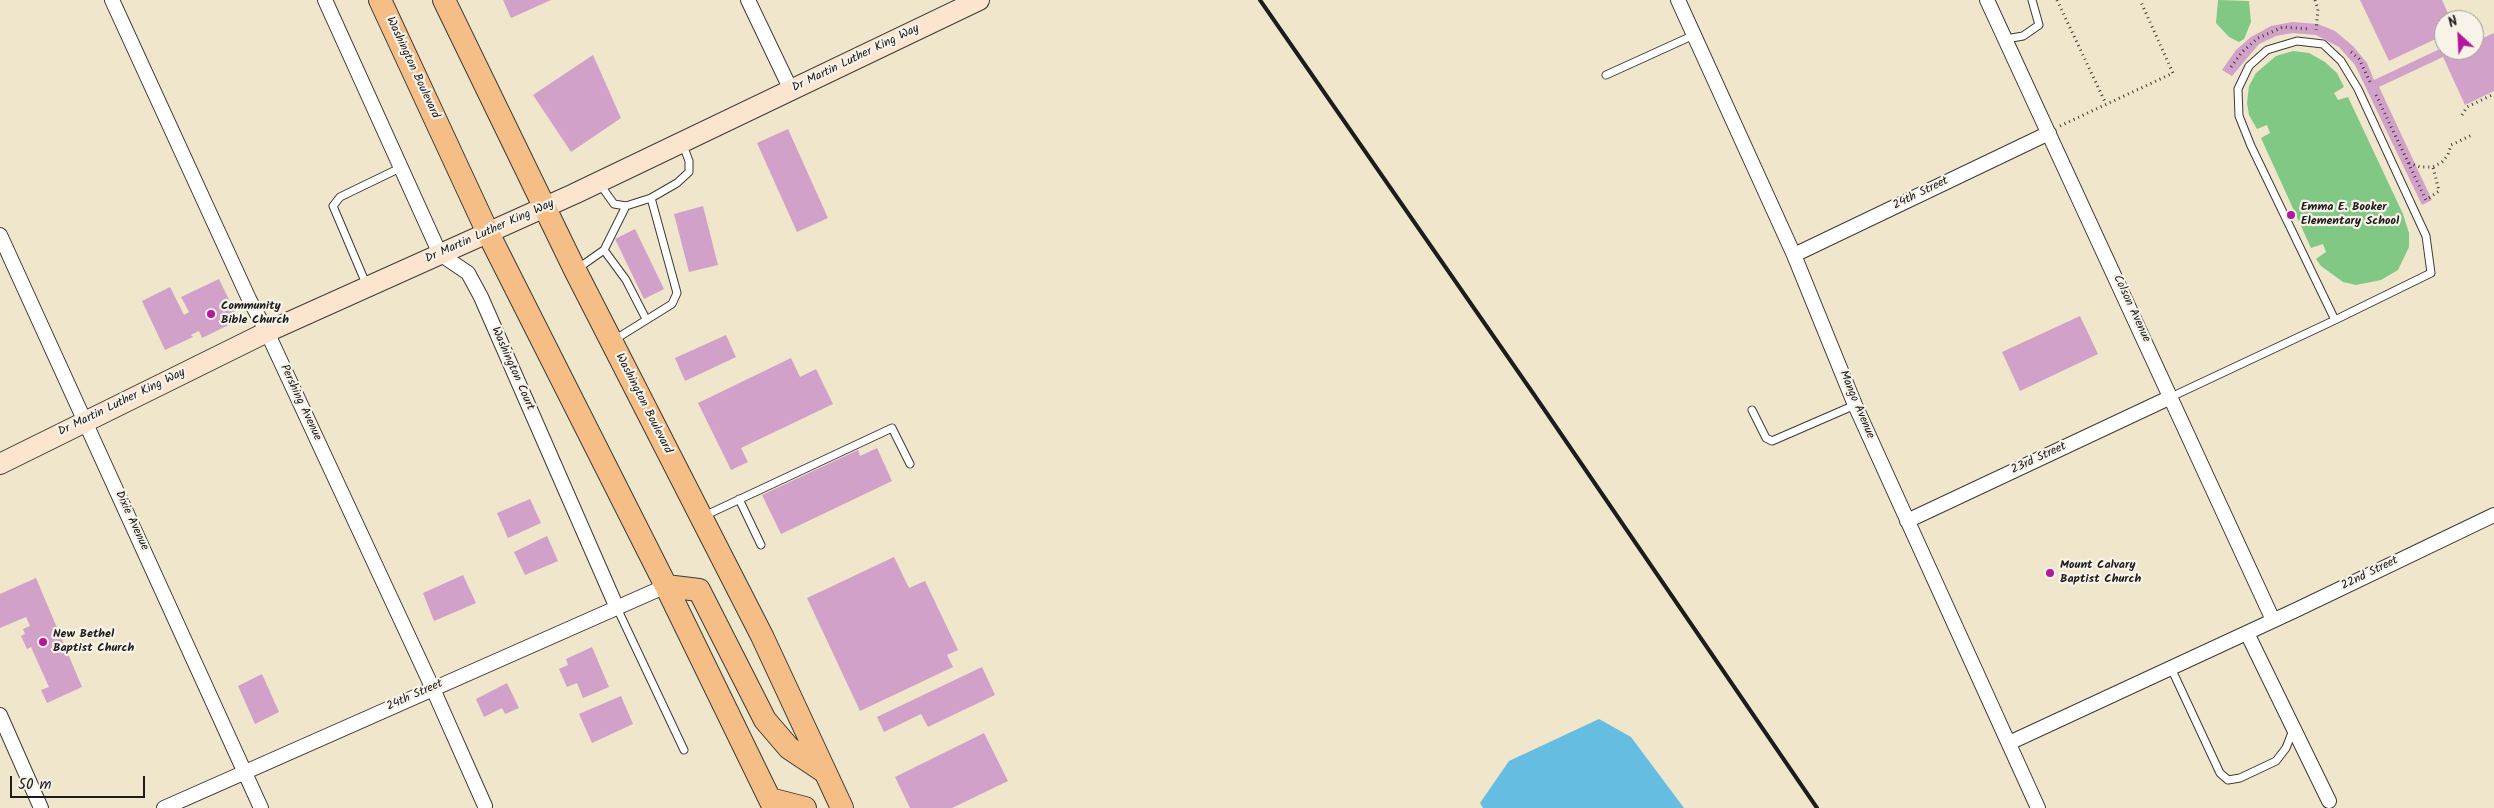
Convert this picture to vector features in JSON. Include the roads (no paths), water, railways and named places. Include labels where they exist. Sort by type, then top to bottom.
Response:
[{"type":"main road","name":"Washington Boulevard","points":[[380,0],[488,233],[666,586],[772,803]]},
{"type":"main road","name":"Washington Boulevard","points":[[444,0],[544,208],[762,636],[842,808]]},
{"type":"main road","points":[[666,586],[699,590],[765,720],[789,748],[826,772]]},
{"type":"main road","points":[[772,803],[805,808]]},
{"type":"street","name":"Pershing Avenue","points":[[112,0],[485,806]]},
{"type":"street","points":[[325,0],[440,254]]},
{"type":"street","points":[[748,0],[791,90]]},
{"type":"street","name":"Dr Martin Luther King Way","points":[[0,464],[267,332],[544,208],[979,0]]},
{"type":"street","name":"Mango Avenue","points":[[1678,0],[1794,255],[1855,405],[2038,808]]},
{"type":"street","name":"Colson Avenue","points":[[1988,0],[2273,620]]},
{"type":"street","name":"24th Street","points":[[1794,255],[2049,132]]},
{"type":"street","name":"Dixie Avenue","points":[[0,235],[261,808]]},
{"type":"street","name":"Washington Court","points":[[440,254],[468,273],[617,608]]},
{"type":"street","name":"23rd Street","points":[[1907,521],[2171,397]]},
{"type":"street","name":"22nd Street","points":[[2009,743],[2247,633],[2494,515]]},
{"type":"street","name":"24th Street","points":[[164,808],[666,586]]},
{"type":"street","points":[[2247,633],[2329,801]]},
{"type":"street","points":[[0,715],[41,808]]},
{"type":"lane","points":[[2006,39],[2023,36],[2039,25],[2032,0]]},
{"type":"lane","points":[[1606,75],[1694,35]]},
{"type":"lane","points":[[2171,397],[2335,320],[2431,273],[2426,236],[2358,89],[2341,61],[2323,44],[2297,41],[2268,50],[2249,66],[2238,89],[2239,116],[2251,146],[2335,320]]},
{"type":"lane","points":[[599,182],[614,204],[626,206],[651,198],[677,183],[689,172],[689,161],[682,143]]},
{"type":"lane","points":[[368,288],[333,206],[340,197],[400,168]]},
{"type":"lane","points":[[611,341],[672,304],[677,293],[651,198]]},
{"type":"lane","points":[[575,270],[604,250],[626,206]]},
{"type":"lane","points":[[604,250],[626,280],[646,319]]},
{"type":"lane","points":[[1752,410],[1766,438],[1772,441],[1855,405]]},
{"type":"lane","points":[[701,517],[892,428],[910,464]]},
{"type":"lane","points":[[739,500],[761,545]]},
{"type":"lane","name":"Washington Court","points":[[617,608],[684,750]]},
{"type":"lane","points":[[2171,668],[2220,773],[2228,780],[2240,778],[2276,761],[2286,748],[2294,728]]},
{"type":"water","points":[[1599,719],[1631,737],[1684,808],[1483,808],[1480,803],[1509,761]]},
{"type":"railway","points":[[1260,0],[1535,396],[1817,808]]},
{"type":"place","name":"Emma E. Booker Elementary School","points":[[2291,215]]},
{"type":"place","name":"Community Bible Church","points":[[211,314]]},
{"type":"place","name":"Mount Calvary Baptist Church","points":[[2050,573]]},
{"type":"place","name":"New Bethel Baptist Church","points":[[43,642]]}]
